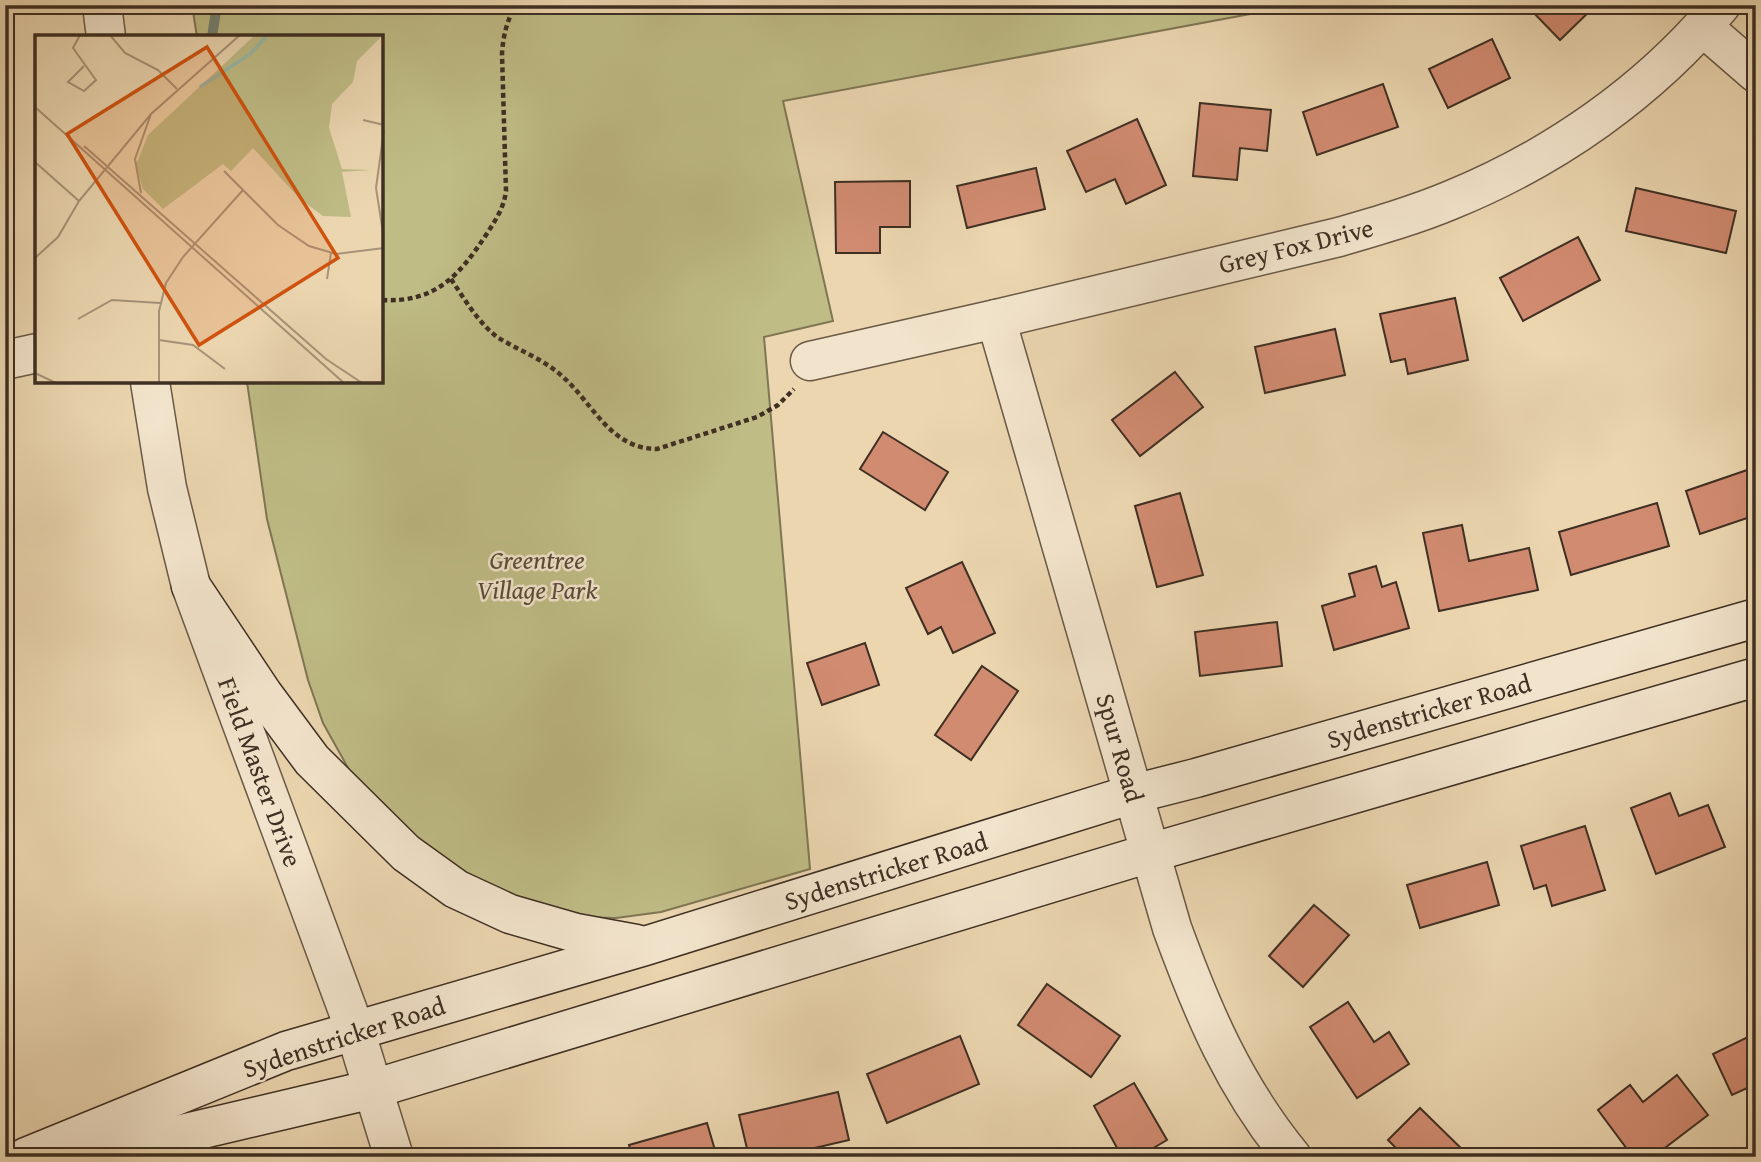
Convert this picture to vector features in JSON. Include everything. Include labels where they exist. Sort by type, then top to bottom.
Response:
[{"type":"main road","points":[[102,5],[106,35]]},
{"type":"main road","points":[[1712,16],[1756,73]]},
{"type":"main road","name":"Grey Fox Drive","points":[[810,361],[1339,237],[1451,200],[1515,171],[1581,131],[1629,95],[1682,49],[1712,16]]},
{"type":"main road","name":"Spur Road","points":[[996,319],[1150,853],[1195,992],[1245,1091],[1269,1129],[1292,1157]]},
{"type":"main road","points":[[5,360],[35,353]]},
{"type":"main road","name":"Field Master Drive","points":[[150,383],[167,488],[191,586],[355,1030],[394,1157]]},
{"type":"main road","points":[[191,586],[263,694],[312,760],[406,853],[456,889],[510,914],[576,933],[645,946]]},
{"type":"main road","name":"Sydenstricker Road","points":[[26,1157],[286,1051],[645,946],[1133,794],[1756,618]]},
{"type":"main road","name":"Sydenstricker Road","points":[[84,1157],[373,1089],[1150,853],[1756,677]]},
{"type":"path","points":[[383,300],[408,299],[427,293],[451,279],[465,265],[502,210],[506,191],[502,54],[503,41],[516,5]]},
{"type":"path","points":[[451,279],[489,331],[551,367],[563,376],[618,437],[647,449],[669,446],[768,411],[792,392],[810,361]]},
{"type":"green space","name":"Greentree Village Park","points":[[192,5],[1278,5],[1261,12],[783,101],[833,321],[764,337],[810,869],[661,912],[616,918],[572,917],[446,870],[352,775],[323,723],[308,680],[267,519],[247,383],[383,383],[383,35],[197,35]]},
{"type":"building","points":[[1532,5],[1596,5],[1560,40],[1529,8]]},
{"type":"building","points":[[1492,39],[1510,78],[1448,108],[1429,69]]},
{"type":"building","points":[[1383,84],[1398,127],[1317,155],[1303,112]]},
{"type":"building","points":[[1200,103],[1271,110],[1267,151],[1240,148],[1237,180],[1193,176]]},
{"type":"building","points":[[1137,119],[1166,185],[1126,204],[1115,179],[1086,192],[1067,151]]},
{"type":"building","points":[[1036,168],[1045,209],[967,228],[957,186]]},
{"type":"building","points":[[910,181],[910,227],[880,227],[880,253],[836,253],[835,182]]},
{"type":"building","points":[[1636,188],[1736,211],[1726,253],[1626,231]]},
{"type":"building","points":[[1578,237],[1600,280],[1523,321],[1500,278]]},
{"type":"building","points":[[1455,298],[1468,360],[1408,374],[1405,359],[1391,362],[1380,314]]},
{"type":"building","points":[[1335,329],[1345,375],[1265,393],[1255,347]]},
{"type":"building","points":[[1175,372],[1203,407],[1140,456],[1112,420]]},
{"type":"building","points":[[883,432],[948,472],[925,510],[860,469]]},
{"type":"building","points":[[1756,467],[1756,515],[1700,534],[1686,491]]},
{"type":"building","points":[[1180,493],[1203,575],[1157,587],[1135,506]]},
{"type":"building","points":[[1657,503],[1669,546],[1571,575],[1559,532]]},
{"type":"building","points":[[1462,525],[1469,561],[1529,548],[1538,590],[1439,611],[1423,533]]},
{"type":"building","points":[[962,562],[995,633],[953,653],[941,627],[928,634],[906,588]]},
{"type":"building","points":[[1376,566],[1382,587],[1396,582],[1409,628],[1334,650],[1322,606],[1355,596],[1349,574]]},
{"type":"building","points":[[1277,622],[1282,666],[1200,676],[1195,632]]},
{"type":"building","points":[[865,643],[879,685],[822,705],[807,663]]},
{"type":"building","points":[[982,666],[1018,691],[971,760],[935,735]]},
{"type":"building","points":[[1670,793],[1679,816],[1708,805],[1725,847],[1656,874],[1631,808]]},
{"type":"building","points":[[1585,826],[1605,890],[1552,906],[1546,885],[1534,889],[1521,846]]},
{"type":"building","points":[[1487,862],[1499,905],[1420,928],[1407,885]]},
{"type":"building","points":[[1314,905],[1349,935],[1303,987],[1269,956]]},
{"type":"building","points":[[1047,984],[1120,1036],[1091,1077],[1018,1025]]},
{"type":"building","points":[[1348,1002],[1374,1042],[1389,1032],[1409,1064],[1357,1098],[1310,1027]]},
{"type":"building","points":[[1756,1033],[1756,1084],[1732,1095],[1713,1054]]},
{"type":"building","points":[[960,1036],[979,1084],[887,1123],[867,1074]]},
{"type":"building","points":[[1677,1075],[1708,1115],[1653,1157],[1633,1157],[1598,1110],[1630,1085],[1643,1102]]},
{"type":"building","points":[[1134,1083],[1167,1140],[1138,1157],[1122,1157],[1094,1106]]},
{"type":"building","points":[[838,1092],[849,1140],[776,1157],[749,1157],[739,1115]]},
{"type":"building","points":[[1420,1108],[1468,1157],[1405,1157],[1388,1140]]},
{"type":"building","points":[[707,1123],[717,1157],[632,1157],[629,1145]]},
{"type":"building","points":[[586,1149],[589,1157],[566,1157]]},
{"type":"waterway","points":[[212,35],[217,5]]}]
